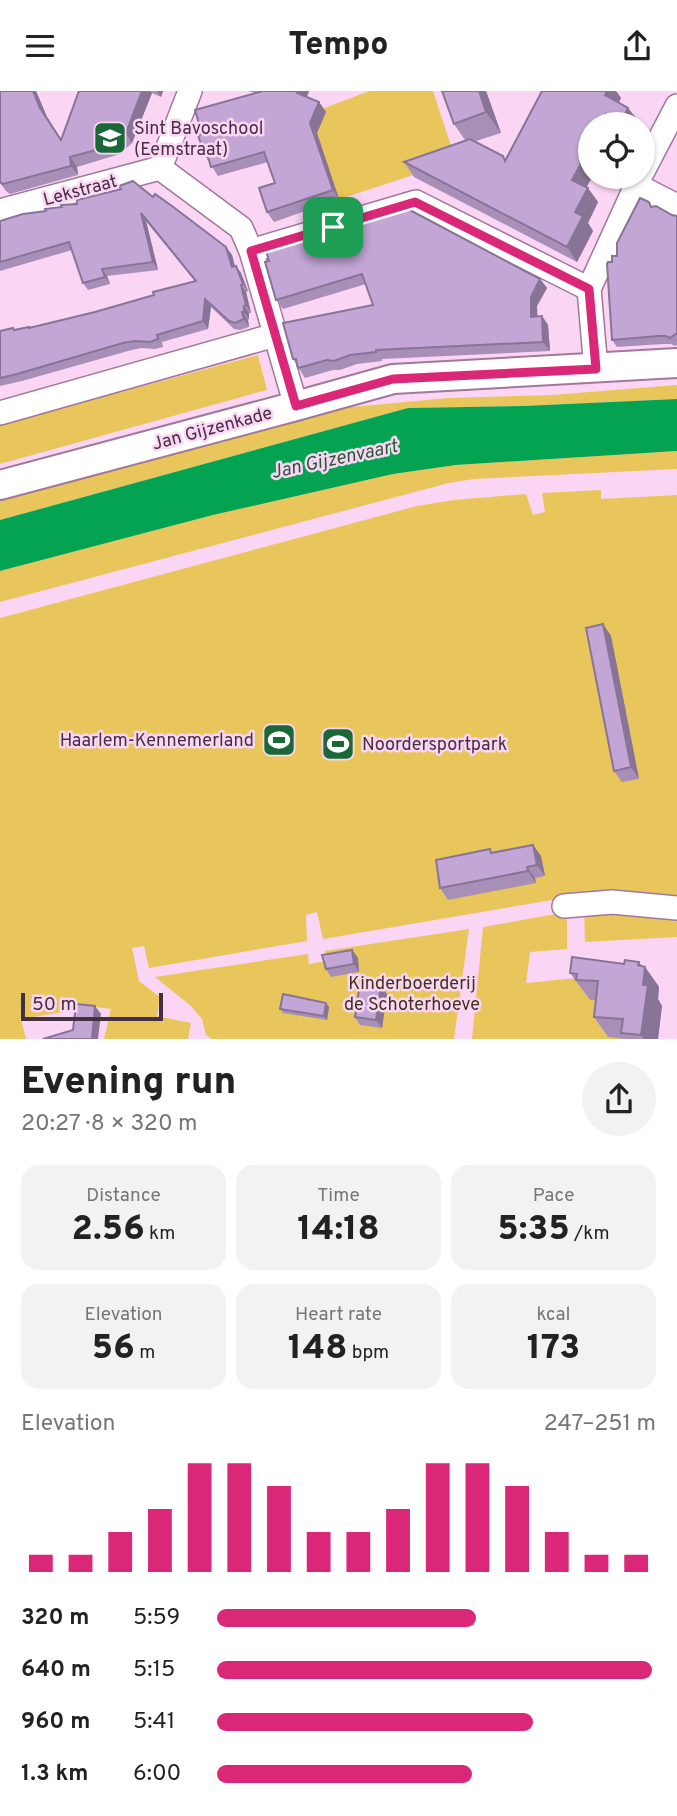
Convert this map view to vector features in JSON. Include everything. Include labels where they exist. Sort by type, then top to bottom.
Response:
[{"type":"street","points":[[190,91],[160,168],[241,228],[251,251],[296,406]]},
{"type":"street","points":[[655,148],[677,106]]},
{"type":"street","name":"Lekstraat","points":[[0,211],[160,168]]},
{"type":"street","points":[[596,369],[589,289],[634,189]]},
{"type":"street","points":[[654,189],[677,206]]},
{"type":"street","points":[[251,251],[415,202],[589,289]]},
{"type":"street","points":[[0,413],[275,335]]},
{"type":"street","name":"Jan Gijzenkade","points":[[0,485],[393,379],[677,363]]},
{"type":"street","points":[[564,906],[612,902],[677,908]]},
{"type":"green space","points":[[369,91],[433,91],[456,161],[331,202],[309,130],[317,111]]},
{"type":"green space","points":[[258,355],[267,390],[0,464],[0,425]]},
{"type":"green space","points":[[677,385],[677,399],[408,408],[0,520],[0,499],[287,420],[342,408],[448,398],[552,395]]},
{"type":"green space","points":[[677,451],[677,469],[474,479],[449,483],[0,602],[0,571],[213,515],[393,474],[456,465]]},
{"type":"green space","name":"Noordersportpark","points":[[601,490],[601,499],[677,495],[677,937],[585,942],[584,910],[564,898],[323,939],[317,912],[306,915],[307,941],[149,968],[144,946],[132,948],[139,981],[160,997],[157,1016],[191,1023],[188,1039],[104,1039],[111,1009],[96,1007],[21,1019],[26,1039],[0,1039],[0,618],[417,506],[526,494],[533,515],[545,512],[542,493]]},
{"type":"green space","points":[[567,912],[567,949],[530,952],[526,983],[587,977],[591,995],[613,1001],[624,1039],[472,1039],[483,927]]},
{"type":"green space","name":"Kinderboerderij de Schoterhoeve","points":[[469,929],[454,1039],[212,1039],[206,1035],[202,1019],[191,1006],[155,977],[308,954],[309,964],[327,961],[325,951]]},
{"type":"water","name":"Jan Gijzenvaart","points":[[677,399],[677,451],[456,465],[393,474],[213,515],[0,571],[0,520],[408,408]]},
{"type":"building","points":[[0,91],[33,91],[40,108],[61,140],[79,91],[142,91],[126,133],[114,145],[70,157],[71,166],[3,184],[0,182]]},
{"type":"building","points":[[263,91],[298,91],[297,93],[319,102],[310,123],[333,190],[267,212],[259,188],[275,183],[264,152],[211,167],[198,135],[202,134],[195,110]]},
{"type":"building","points":[[442,91],[479,91],[486,112],[454,124]]},
{"type":"building","points":[[542,91],[607,91],[605,95],[628,108],[626,112],[578,112],[578,169],[572,180],[578,183],[578,189],[587,189],[575,212],[583,216],[567,247],[404,162],[470,139],[503,156],[505,161]]},
{"type":"building","points":[[133,181],[153,197],[155,194],[172,206],[226,247],[232,267],[236,266],[243,284],[241,285],[246,305],[242,312],[244,319],[235,323],[229,321],[205,299],[203,321],[157,335],[158,339],[123,343],[0,378],[0,331],[29,328],[95,312],[154,295],[153,292],[196,281],[141,213],[153,262],[102,269],[105,277],[83,283],[69,242],[0,262],[0,221],[62,207],[61,205],[77,204],[77,200],[121,189],[119,186]]},
{"type":"building","points":[[640,198],[649,202],[651,207],[656,206],[677,216],[677,333],[670,338],[658,336],[612,340],[607,264],[612,262],[612,256],[617,256],[617,243]]},
{"type":"building","points":[[406,208],[540,279],[531,297],[531,317],[542,316],[543,342],[376,350],[298,368],[283,323],[373,305],[362,274],[276,300],[265,262],[269,261],[266,251]]},
{"type":"building","points":[[603,624],[631,767],[614,771],[586,628]]},
{"type":"building","points":[[533,845],[537,865],[527,867],[528,871],[440,888],[436,860],[490,849],[491,853]]},
{"type":"building","points":[[352,950],[354,964],[326,969],[322,955]]},
{"type":"building","points":[[572,957],[624,964],[625,960],[639,962],[638,965],[645,967],[643,985],[648,985],[641,1035],[621,1033],[623,1019],[594,1017],[598,981],[576,980],[577,974],[570,973]]},
{"type":"building","points":[[360,983],[381,986],[376,1020],[355,1017]]},
{"type":"building","points":[[283,994],[326,1003],[324,1016],[280,1009]]},
{"type":"building","points":[[76,1004],[95,1006],[92,1039],[43,1039],[73,1030]]},
{"type":"place","name":"Sint Bavoschool (Eemstraat)","points":[[110,138]]},
{"type":"place","name":"Haarlem-Kennemerland","points":[[279,740]]},
{"type":"place","name":"Noordersportpark","points":[[338,744]]},
{"type":"route","points":[[415,202],[589,289],[596,369],[393,379],[296,406],[251,251],[333,227],[415,202]]}]
